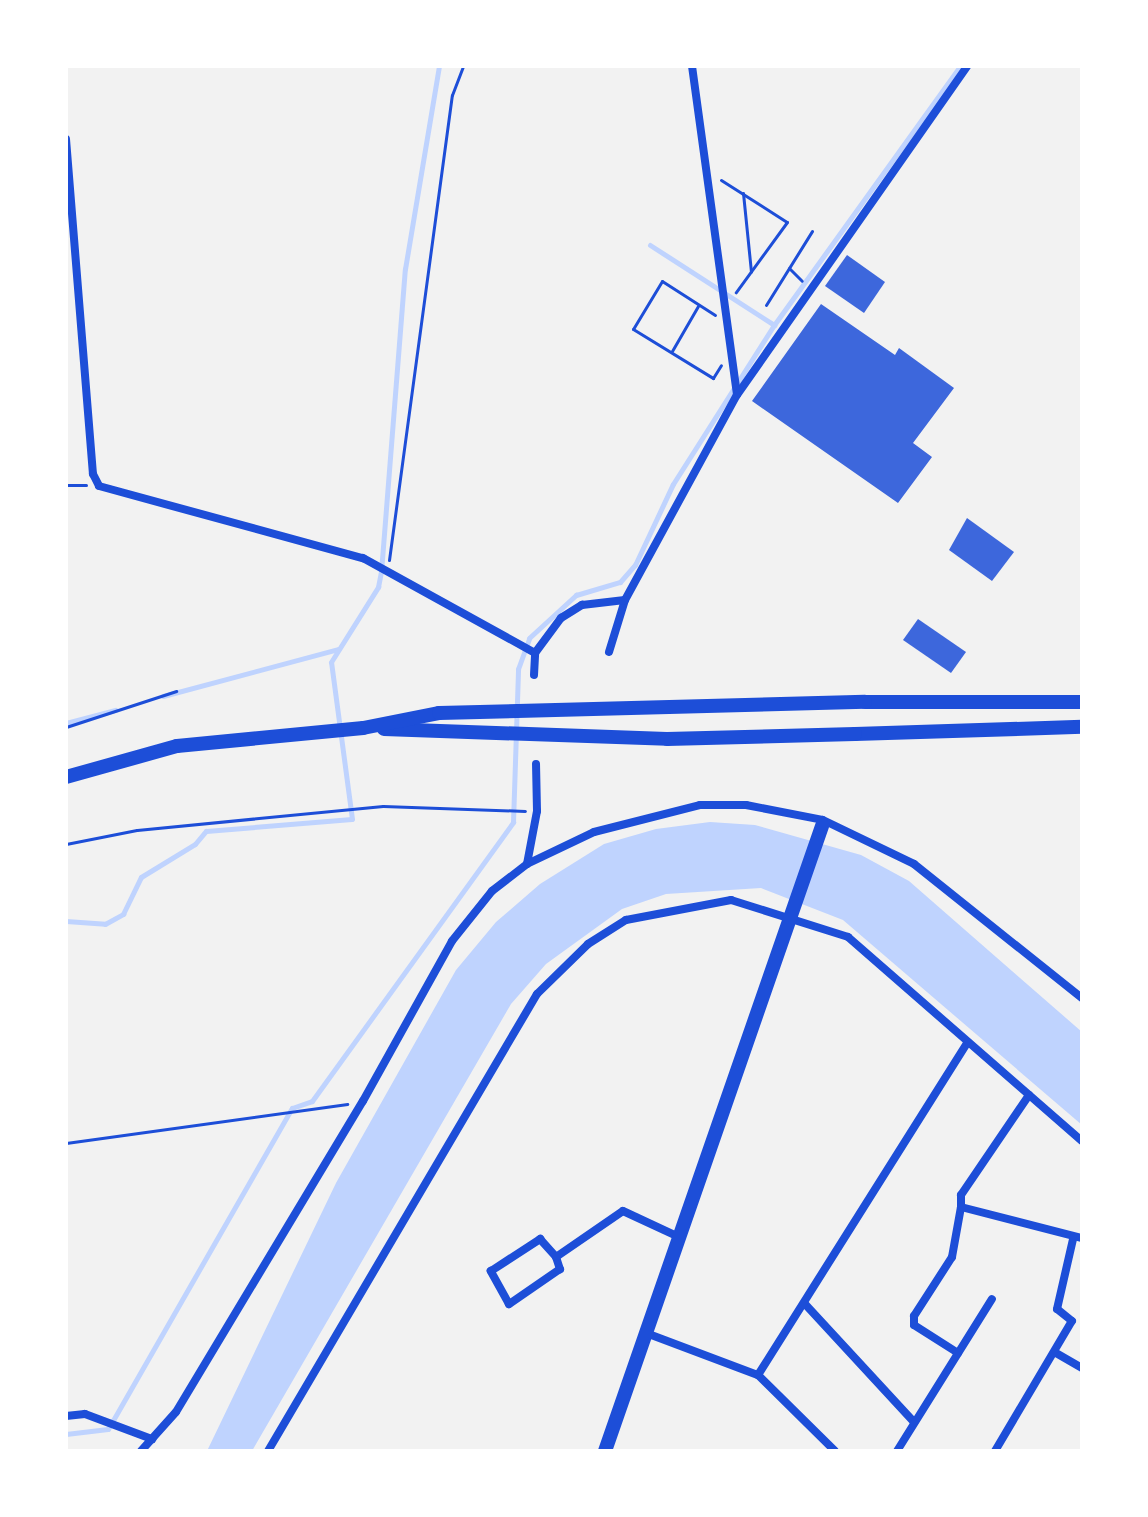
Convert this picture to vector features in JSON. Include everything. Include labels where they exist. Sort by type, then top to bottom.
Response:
[{"type":"main road","points":[[66,777],[177,746],[363,728],[439,713],[502,708],[1082,702]]},
{"type":"main road","points":[[363,728],[667,739],[1082,727]]},
{"type":"main road","points":[[605,1451],[822,826]]},
{"type":"street","points":[[692,66],[737,395]]},
{"type":"street","points":[[609,652],[625,600],[737,395],[967,66]]},
{"type":"street","points":[[66,139],[93,474],[99,486],[252,525],[388,568],[535,653]]},
{"type":"street","points":[[534,675],[535,653],[571,611],[625,600]]},
{"type":"street","points":[[527,864],[537,811],[536,764]]},
{"type":"street","points":[[141,1451],[176,1412],[363,1101],[452,941],[492,891],[527,864],[594,832],[700,805],[746,805],[823,820],[914,864],[1082,998]]},
{"type":"street","points":[[268,1451],[537,994],[588,944],[626,920],[731,900],[790,913],[848,937],[1082,1141]]},
{"type":"street","points":[[758,1375],[967,1043]]},
{"type":"street","points":[[958,1353],[914,1325],[914,1316],[952,1257],[961,1195],[1029,1095]]},
{"type":"street","points":[[961,1207],[1078,1238],[1057,1309],[1072,1321],[1056,1353],[995,1451]]},
{"type":"street","points":[[556,1257],[623,1211],[679,1237]]},
{"type":"street","points":[[540,1239],[556,1257],[560,1269],[509,1304],[491,1271],[540,1239]]},
{"type":"street","points":[[897,1451],[992,1299]]},
{"type":"street","points":[[805,1304],[914,1422]]},
{"type":"street","points":[[646,1333],[758,1375],[835,1451]]},
{"type":"street","points":[[1056,1353],[1082,1368]]},
{"type":"street","points":[[66,1416],[85,1414],[152,1439]]},
{"type":"path","points":[[388,568],[448,122],[463,66]]},
{"type":"path","points":[[707,172],[787,222],[727,306]]},
{"type":"path","points":[[743,193],[751,272]]},
{"type":"path","points":[[766,305],[812,231]]},
{"type":"path","points":[[789,268],[811,289]]},
{"type":"path","points":[[728,324],[662,281],[633,329],[713,378],[731,349]]},
{"type":"path","points":[[672,351],[699,305]]},
{"type":"path","points":[[66,485],[99,486]]},
{"type":"path","points":[[66,727],[176,691]]},
{"type":"path","points":[[66,844],[137,830],[383,806],[537,811]]},
{"type":"path","points":[[66,1143],[363,1101]]},
{"type":"water","points":[[710,822],[755,825],[861,855],[909,881],[1082,1032],[1082,1125],[843,920],[761,888],[666,894],[622,909],[546,964],[511,1004],[252,1451],[207,1451],[336,1183],[456,970],[496,922],[540,884],[604,844],[656,829]]},
{"type":"building","points":[[847,255],[885,282],[864,313],[825,286]]},
{"type":"building","points":[[821,304],[895,355],[899,348],[954,388],[913,443],[932,457],[898,503],[752,401]]},
{"type":"building","points":[[967,518],[1014,552],[992,581],[949,550]]},
{"type":"building","points":[[918,619],[966,652],[951,673],[903,640]]},
{"type":"waterway","points":[[66,921],[105,924],[123,914],[141,877],[195,844],[206,831],[352,819],[331,662],[378,587],[381,572],[405,269],[439,66]]},
{"type":"waterway","points":[[650,245],[774,325],[960,66]]},
{"type":"waterway","points":[[66,1434],[108,1429],[292,1108],[312,1101],[513,822],[518,669],[529,638],[576,595],[620,582],[635,565],[673,484],[774,325]]},
{"type":"waterway","points":[[163,696],[338,649]]},
{"type":"waterway","points":[[66,723],[115,710]]}]
